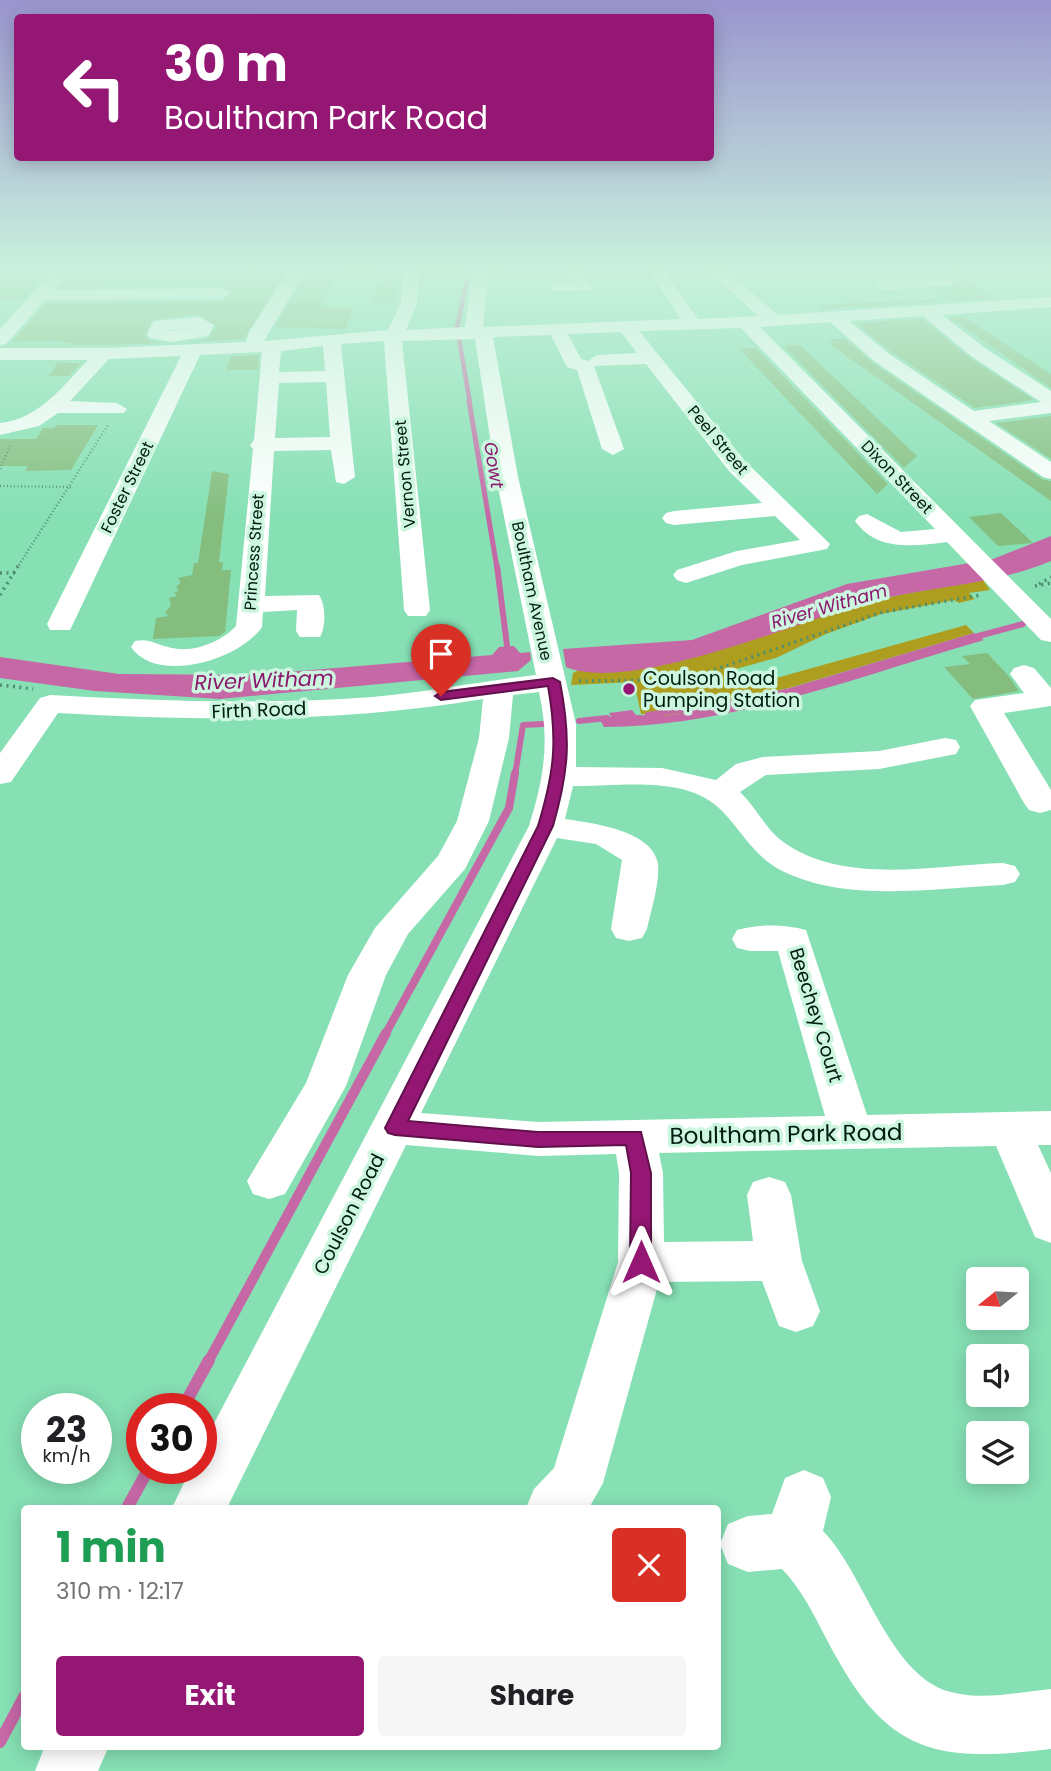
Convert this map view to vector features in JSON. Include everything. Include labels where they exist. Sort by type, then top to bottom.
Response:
[{"type":"street","points":[[0,355],[104,354]]},
{"type":"street","points":[[9,431],[30,423],[53,407],[104,354]]},
{"type":"street","name":"Foster Street","points":[[60,624],[191,354]]},
{"type":"street","name":"Princess Street","points":[[145,647],[169,656],[221,648],[243,636],[249,627],[268,378],[264,354]]},
{"type":"street","points":[[333,354],[344,477]]},
{"type":"street","name":"Vernon Street","points":[[394,354],[417,610]]},
{"type":"street","name":"Boultham Avenue","points":[[481,354],[553,682]]},
{"type":"street","points":[[569,354],[574,363],[585,366],[613,449]]},
{"type":"street","name":"Peel Street","points":[[646,354],[737,466],[818,544],[737,558],[686,575]]},
{"type":"street","name":"Dixon Street","points":[[776,354],[972,554],[992,589],[1051,634]]},
{"type":"street","points":[[877,354],[1051,472]]},
{"type":"street","points":[[980,354],[1048,404]]},
{"type":"street","points":[[597,361],[650,358]]},
{"type":"street","points":[[268,378],[335,376]]},
{"type":"street","points":[[971,417],[1048,404]]},
{"type":"street","points":[[53,407],[117,409]]},
{"type":"street","points":[[261,445],[340,443]]},
{"type":"street","points":[[674,518],[783,508]]},
{"type":"street","points":[[867,521],[882,535],[895,541],[952,534]]},
{"type":"street","points":[[250,605],[310,601],[310,631]]},
{"type":"street","points":[[1024,674],[1045,699],[985,706],[1047,807]]},
{"type":"street","name":"Firth Road","points":[[0,775],[50,704],[200,712],[291,710],[418,701],[491,688],[553,682]]},
{"type":"street","name":"Coulson Road","points":[[201,1505],[395,1128],[546,826],[560,776],[561,724],[553,682]]},
{"type":"street","points":[[269,1181],[325,1086],[367,975],[394,928],[453,861],[473,821],[494,738],[491,688]]},
{"type":"street","points":[[719,793],[747,771],[763,766],[879,760],[952,745]]},
{"type":"street","points":[[560,776],[674,781],[719,793],[745,816],[769,847],[808,868],[863,877],[953,860],[1003,874]]},
{"type":"street","points":[[546,826],[605,835],[638,855],[641,866],[629,929]]},
{"type":"street","name":"Beechey Court","points":[[750,939],[793,939],[851,1133]]},
{"type":"street","name":"Boultham Park Road","points":[[395,1128],[538,1139],[1030,1128]]},
{"type":"street","points":[[1030,1128],[1051,1224]]},
{"type":"street","points":[[556,1505],[576,1483],[641,1262],[641,1173],[634,1138]]},
{"type":"street","points":[[769,1195],[779,1261],[796,1311]]},
{"type":"street","points":[[641,1262],[779,1261]]},
{"type":"street","points":[[782,1527],[819,1569],[868,1660],[893,1689],[922,1711],[953,1724],[990,1726],[1051,1719]]},
{"type":"street","points":[[66,1771],[76,1750]]},
{"type":"path","points":[[0,595],[71,487],[117,409]]},
{"type":"path","points":[[0,469],[9,431]]},
{"type":"path","points":[[0,486],[71,487]]},
{"type":"path","points":[[0,573],[16,573]]},
{"type":"path","points":[[1051,577],[1035,586],[1051,583]]},
{"type":"path","points":[[553,682],[686,678],[739,663],[883,612],[992,589]]},
{"type":"shaded area","points":[[983,580],[990,590],[969,593],[975,599],[959,603],[954,600],[881,614],[826,634],[776,658],[736,669],[748,686],[966,625],[974,633],[789,688],[665,716],[641,714],[634,682],[571,685],[573,673],[579,670],[615,670],[684,660],[868,602]]},
{"type":"water","name":"River Witham","points":[[1051,536],[1051,561],[1011,574],[885,598],[677,662],[634,670],[596,673],[566,667],[563,649],[692,640],[847,584],[993,559]]},
{"type":"water","points":[[974,633],[984,640],[749,709],[653,724],[604,727],[599,718],[611,717],[609,713],[632,710],[636,715],[665,716],[709,708],[724,702],[790,688]]},
{"type":"water","name":"River Witham","points":[[514,646],[520,653],[530,652],[531,660],[518,671],[220,699],[95,691],[0,678],[0,657],[119,674],[252,675],[492,655],[499,647]]},
{"type":"building","points":[[743,354],[761,354],[888,484],[877,494]]},
{"type":"building","points":[[791,354],[809,354],[917,456],[904,468]]},
{"type":"building","points":[[843,354],[862,354],[1042,479],[1051,481],[1051,501]]},
{"type":"building","points":[[894,354],[965,354],[1034,400],[975,408]]},
{"type":"building","points":[[1002,354],[1020,354],[1051,374],[1051,388]]},
{"type":"building","points":[[259,355],[258,370],[226,370],[231,356]]},
{"type":"building","points":[[58,363],[82,363],[69,376],[48,376]]},
{"type":"building","points":[[1051,416],[1051,459],[996,423]]},
{"type":"building","points":[[57,425],[98,425],[71,470],[25,471],[28,466],[0,466],[0,439],[36,439],[43,428],[54,428]]},
{"type":"building","points":[[212,471],[229,474],[219,562],[223,562],[222,570],[231,570],[225,632],[219,636],[153,639],[156,618],[168,616],[165,612],[171,606],[169,598],[177,596],[174,592],[179,591],[176,587],[181,582],[178,578],[192,575],[194,563],[198,563]]},
{"type":"building","points":[[1001,513],[1033,543],[998,546],[969,517]]},
{"type":"building","points":[[987,653],[1019,691],[973,699],[944,667],[970,664],[962,656]]},
{"type":"waterway","name":"Gowt","points":[[462,354],[470,403]]},
{"type":"waterway","name":"Gowt","points":[[469,401],[497,568]]},
{"type":"waterway","name":"Gowt","points":[[497,566],[508,654]]},
{"type":"waterway","points":[[971,638],[1023,624]]},
{"type":"waterway","points":[[648,715],[729,702]]},
{"type":"waterway","points":[[579,721],[607,718]]},
{"type":"waterway","points":[[515,775],[523,725],[543,724]]},
{"type":"waterway","points":[[385,1035],[509,808],[515,773]]},
{"type":"waterway","points":[[208,1362],[386,1033]]},
{"type":"waterway","points":[[191,1393],[209,1360]]},
{"type":"waterway","points":[[129,1505],[140,1484]]},
{"type":"waterway","points":[[0,1742],[21,1703]]},
{"type":"place","name":"Coulson Road Pumping Station","points":[[629,689]]},
{"type":"route","points":[[441,696],[553,682],[561,724],[560,776],[546,826],[395,1128],[416,1132],[538,1139],[634,1138],[641,1173],[641,1262]]}]
